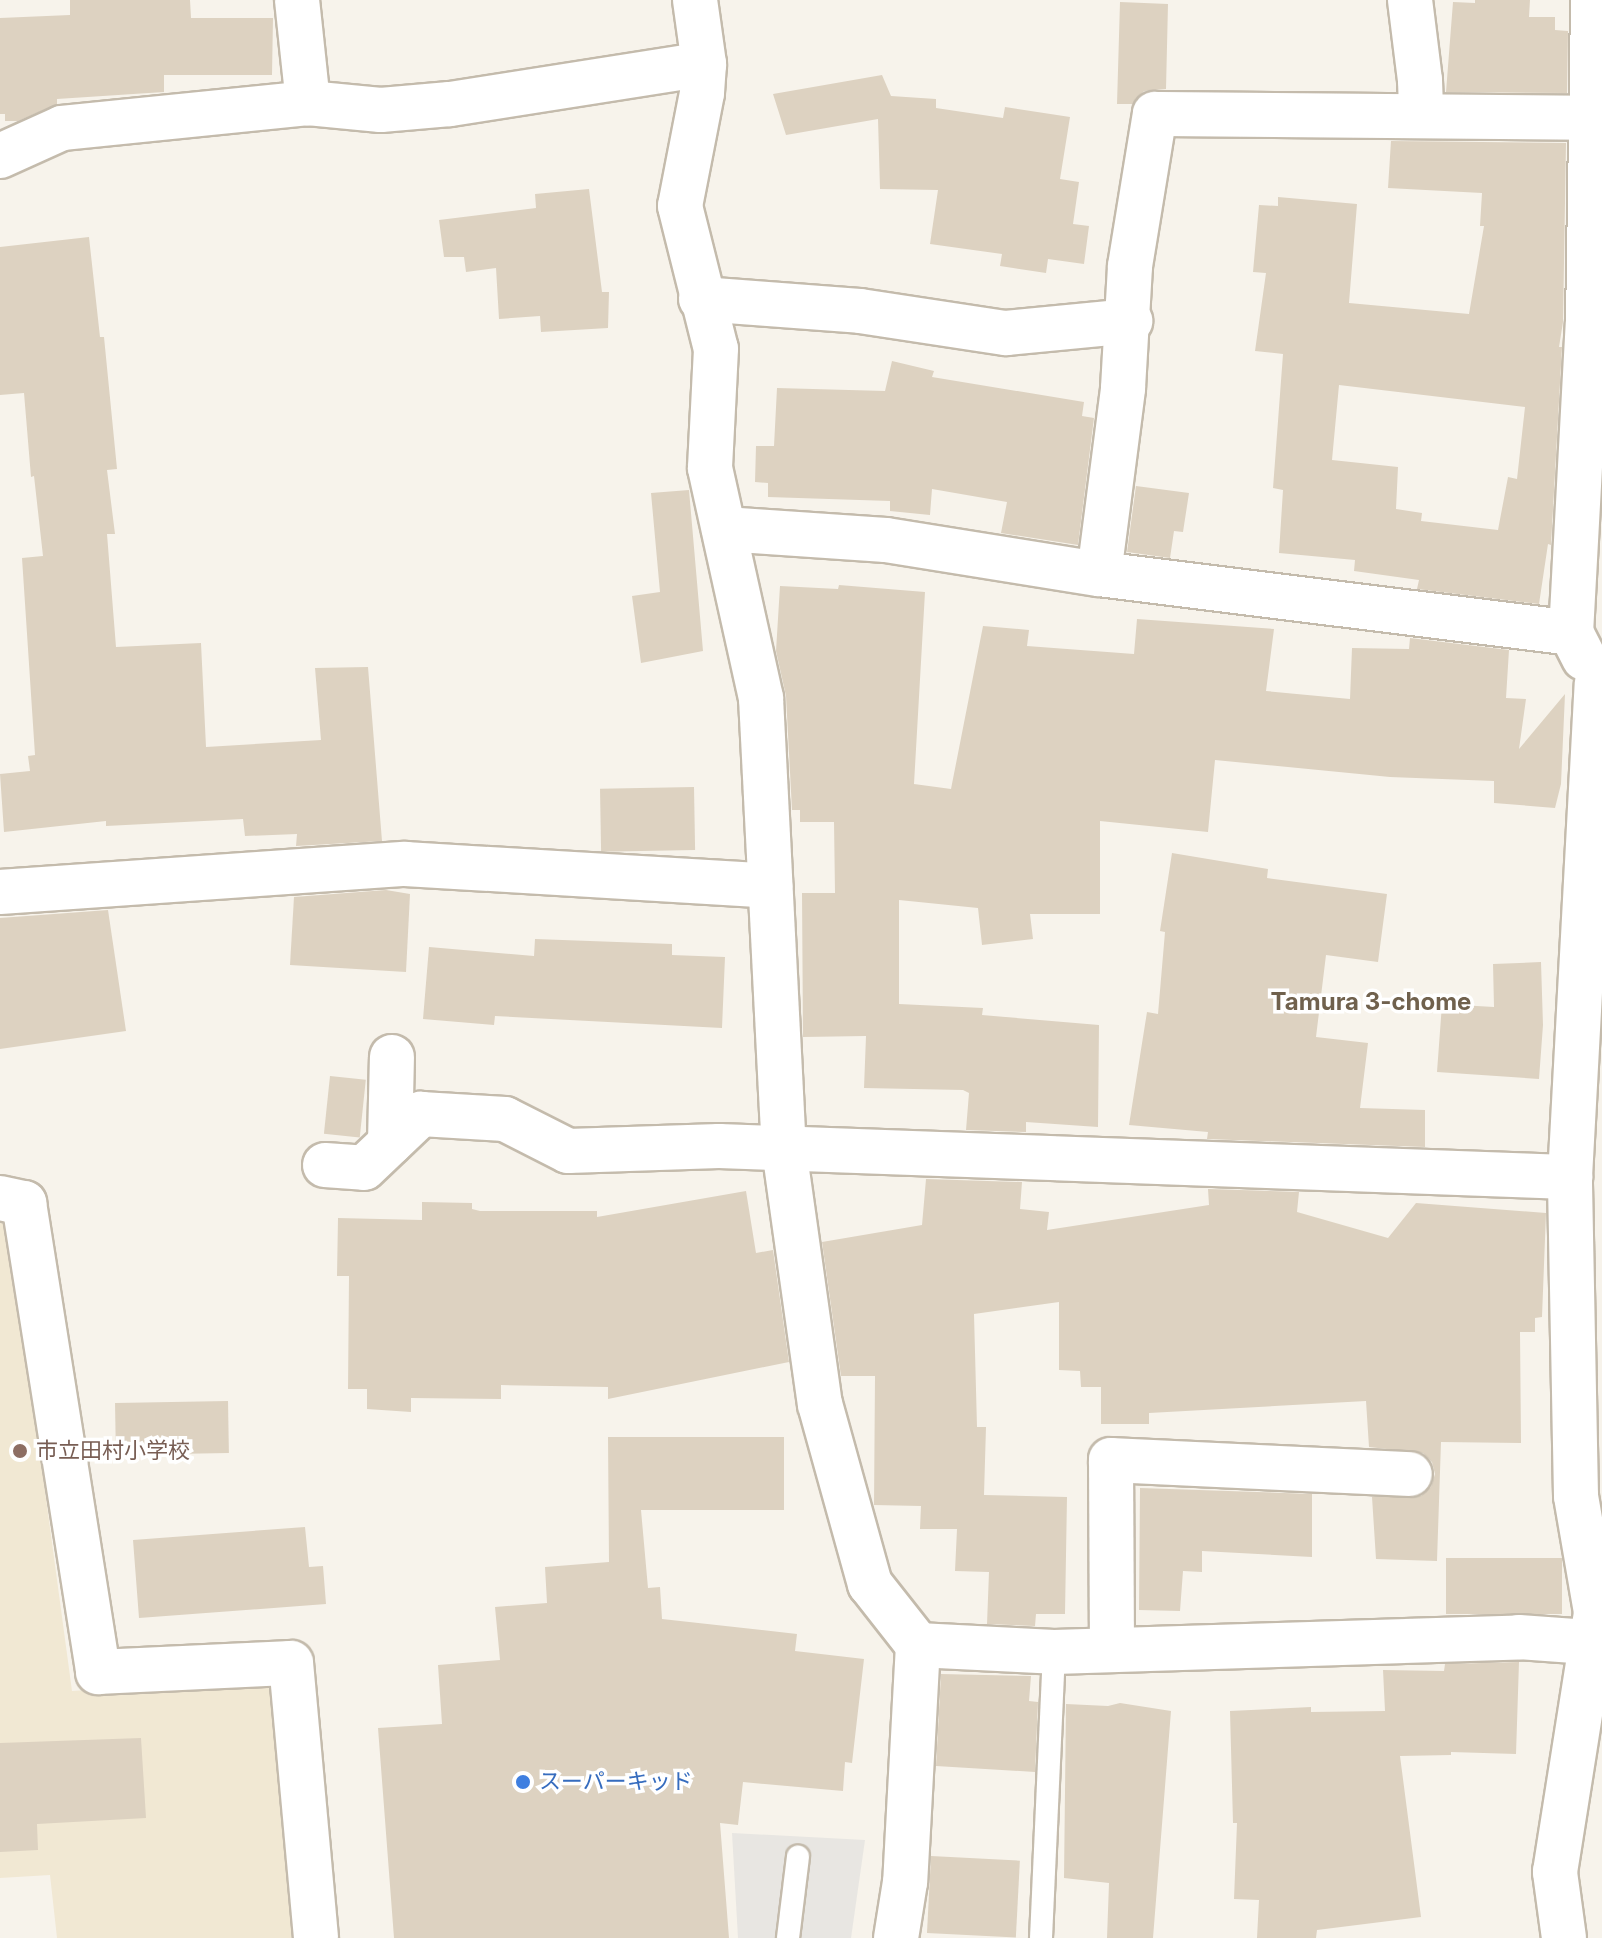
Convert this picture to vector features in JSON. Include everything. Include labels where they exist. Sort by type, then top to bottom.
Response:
[{"type":"street","points":[[297,0],[308,103]]},
{"type":"street","points":[[695,0],[704,64],[695,140],[680,206],[716,349],[710,468],[761,698],[784,1149],[824,1419],[870,1584],[918,1645],[905,1882],[896,1938]]},
{"type":"street","points":[[1410,0],[1420,80],[1421,116]]},
{"type":"street","points":[[1564,1938],[1555,1872],[1597,1643],[1596,1612],[1576,1496],[1570,1177],[1600,687],[1571,633],[1595,320],[1591,118],[1593,0]]},
{"type":"street","points":[[0,156],[62,128],[308,103],[381,110],[450,104],[704,64]]},
{"type":"street","points":[[1099,574],[1130,321],[1130,266],[1155,114],[1591,118]]},
{"type":"street","points":[[701,299],[860,311],[1006,333],[1130,321]]},
{"type":"street","points":[[724,529],[886,540],[1099,574],[1571,633]]},
{"type":"street","points":[[0,892],[405,864],[770,886]]},
{"type":"street","points":[[390,1143],[392,1057]]},
{"type":"street","points":[[325,1165],[364,1168],[421,1114],[505,1119],[568,1151],[719,1146],[1570,1177]]},
{"type":"street","points":[[0,1198],[24,1203],[98,1672],[291,1663],[316,1938]]},
{"type":"street","points":[[1112,1650],[1111,1460],[1410,1474]]},
{"type":"street","points":[[918,1645],[1054,1652],[1519,1637],[1597,1643]]},
{"type":"lane","points":[[1041,1938],[1054,1652]]},
{"type":"lane","points":[[788,1938],[798,1857]]},
{"type":"shaded area","name":"市立田村小学校","points":[[0,1222],[9,1224],[72,1691],[270,1678],[301,1938],[57,1938],[50,1875],[0,1878]]},
{"type":"shaded area","points":[[732,1833],[865,1840],[851,1938],[738,1938]]},
{"type":"building","points":[[70,0],[190,0],[191,18],[273,18],[272,75],[164,75],[164,92],[57,99],[57,104],[18,121],[5,121],[5,114],[0,114],[0,18],[70,15]]},
{"type":"building","points":[[1475,0],[1530,0],[1529,17],[1555,17],[1555,30],[1568,31],[1567,93],[1446,92],[1453,2],[1475,3]]},
{"type":"building","points":[[1120,2],[1168,4],[1166,89],[1144,91],[1133,104],[1117,104]]},
{"type":"building","points":[[882,75],[891,96],[936,99],[936,108],[1003,118],[1005,107],[1070,117],[1060,179],[1079,182],[1073,224],[1089,226],[1084,264],[1048,259],[1046,273],[1000,266],[1002,254],[930,244],[938,190],[880,189],[878,119],[786,135],[773,94]]},
{"type":"building","points":[[1391,141],[1566,143],[1563,322],[1559,347],[1562,347],[1551,545],[1548,544],[1539,604],[1417,589],[1419,580],[1354,571],[1355,560],[1279,553],[1283,490],[1273,488],[1283,354],[1255,351],[1266,273],[1253,272],[1259,205],[1278,206],[1278,197],[1357,204],[1349,303],[1469,314],[1484,226],[1480,226],[1482,193],[1388,188]],"holes":[[[1339,385],[1525,407],[1517,479],[1508,477],[1498,530],[1421,521],[1422,513],[1396,509],[1398,467],[1332,460]]]},
{"type":"building","points":[[589,189],[602,292],[609,292],[608,328],[541,332],[540,316],[499,319],[496,268],[466,272],[464,257],[444,257],[439,220],[536,208],[535,194]]},
{"type":"building","points":[[89,237],[100,337],[104,337],[117,469],[107,470],[115,534],[107,534],[116,647],[201,643],[206,747],[321,740],[315,668],[368,667],[382,841],[296,846],[297,834],[245,836],[243,819],[106,826],[106,821],[4,832],[0,774],[30,771],[28,756],[35,755],[22,558],[43,556],[34,476],[31,477],[24,393],[0,395],[0,247]]},
{"type":"building","points":[[892,361],[934,371],[932,377],[1084,402],[1082,416],[1094,418],[1078,545],[1001,533],[1007,502],[932,489],[930,515],[890,511],[890,501],[768,497],[768,483],[755,482],[756,446],[774,446],[777,388],[885,391]]},
{"type":"building","points":[[1136,486],[1189,493],[1183,532],[1174,531],[1170,558],[1127,552]]},
{"type":"building","points":[[689,490],[703,651],[641,663],[632,596],[660,592],[651,493]]},
{"type":"building","points":[[839,585],[925,592],[914,784],[951,789],[983,626],[1029,630],[1027,646],[1134,654],[1137,619],[1274,629],[1266,691],[1350,699],[1352,648],[1409,649],[1410,638],[1509,650],[1506,698],[1526,699],[1519,749],[1565,694],[1561,784],[1555,808],[1494,803],[1494,781],[1390,777],[1215,760],[1208,832],[1100,821],[1100,914],[1030,914],[1033,939],[982,945],[978,908],[899,900],[899,1004],[983,1008],[982,1015],[1099,1025],[1098,1127],[1026,1122],[1026,1132],[966,1130],[969,1093],[963,1090],[864,1088],[866,1036],[803,1037],[802,893],[835,893],[834,822],[800,822],[800,810],[792,810],[786,696],[776,651],[780,586],[838,589]]},
{"type":"building","points":[[694,787],[695,850],[601,852],[600,789]]},
{"type":"building","points":[[1172,853],[1268,869],[1267,878],[1387,894],[1378,962],[1326,955],[1316,1037],[1368,1043],[1360,1108],[1425,1110],[1425,1147],[1207,1139],[1208,1132],[1129,1125],[1147,1012],[1158,1014],[1165,932],[1160,931]]},
{"type":"building","points":[[386,890],[410,894],[406,972],[290,965],[294,897]]},
{"type":"building","points":[[108,910],[126,1031],[0,1049],[0,918]]},
{"type":"building","points":[[535,939],[672,944],[672,955],[725,957],[722,1028],[495,1016],[494,1025],[423,1019],[429,947],[534,956]]},
{"type":"building","points":[[1541,962],[1543,1025],[1539,1079],[1437,1072],[1442,1004],[1494,1007],[1493,964]]},
{"type":"building","points":[[330,1076],[366,1080],[360,1137],[324,1134]]},
{"type":"building","points":[[926,1179],[1022,1182],[1020,1209],[1049,1212],[1047,1230],[1209,1205],[1208,1189],[1299,1192],[1297,1212],[1388,1238],[1416,1203],[1546,1213],[1542,1317],[1535,1318],[1535,1332],[1520,1332],[1521,1443],[1441,1442],[1437,1561],[1376,1559],[1372,1497],[1421,1496],[1431,1487],[1435,1474],[1432,1462],[1423,1453],[1369,1447],[1366,1401],[1149,1413],[1149,1424],[1101,1424],[1101,1387],[1081,1387],[1080,1371],[1059,1370],[1059,1302],[974,1314],[977,1427],[986,1427],[984,1495],[1067,1497],[1065,1614],[1036,1614],[1035,1626],[987,1624],[989,1572],[955,1571],[957,1529],[920,1529],[921,1506],[874,1505],[875,1376],[841,1376],[822,1242],[922,1225]]},
{"type":"building","points":[[746,1191],[756,1253],[773,1250],[789,1362],[608,1399],[608,1387],[501,1385],[501,1399],[411,1398],[411,1412],[367,1409],[367,1389],[348,1389],[349,1276],[337,1276],[338,1218],[422,1220],[422,1202],[472,1203],[472,1209],[480,1211],[597,1211],[597,1217]]},
{"type":"building","points":[[228,1401],[229,1453],[116,1455],[115,1403]]},
{"type":"building","name":"スーパーキッド","points":[[608,1437],[784,1437],[784,1510],[641,1510],[648,1588],[660,1587],[662,1619],[797,1634],[795,1651],[864,1659],[852,1763],[845,1762],[843,1791],[743,1782],[738,1825],[720,1823],[729,1938],[394,1938],[378,1728],[442,1724],[438,1665],[500,1660],[495,1607],[547,1603],[545,1567],[609,1562]]},
{"type":"building","points":[[1140,1488],[1312,1494],[1312,1557],[1202,1551],[1202,1572],[1183,1571],[1180,1611],[1139,1610]]},
{"type":"building","points":[[305,1527],[309,1567],[323,1566],[326,1604],[139,1618],[133,1540]]},
{"type":"building","points":[[1446,1558],[1562,1558],[1562,1614],[1446,1614]]},
{"type":"building","points":[[1519,1662],[1516,1754],[1451,1752],[1451,1755],[1400,1756],[1421,1917],[1317,1930],[1316,1938],[1257,1938],[1259,1900],[1234,1899],[1237,1823],[1233,1823],[1230,1711],[1311,1707],[1311,1712],[1385,1711],[1383,1670],[1444,1671],[1445,1664]]},
{"type":"building","points":[[941,1674],[1031,1676],[1029,1701],[1038,1702],[1035,1772],[936,1766]]},
{"type":"building","points":[[1120,1703],[1171,1711],[1153,1938],[1107,1938],[1109,1883],[1064,1878],[1066,1704],[1108,1706]]},
{"type":"building","points":[[141,1738],[146,1818],[37,1824],[38,1850],[0,1852],[0,1743]]},
{"type":"building","points":[[931,1856],[1020,1861],[1016,1938],[927,1933]]},
{"type":"place","name":"市立田村小学校","points":[[20,1451]]},
{"type":"place","name":"スーパーキッド","points":[[523,1782]]},
{"type":"district","name":"Tamura 3-chome","points":[[1371,1002]]}]
